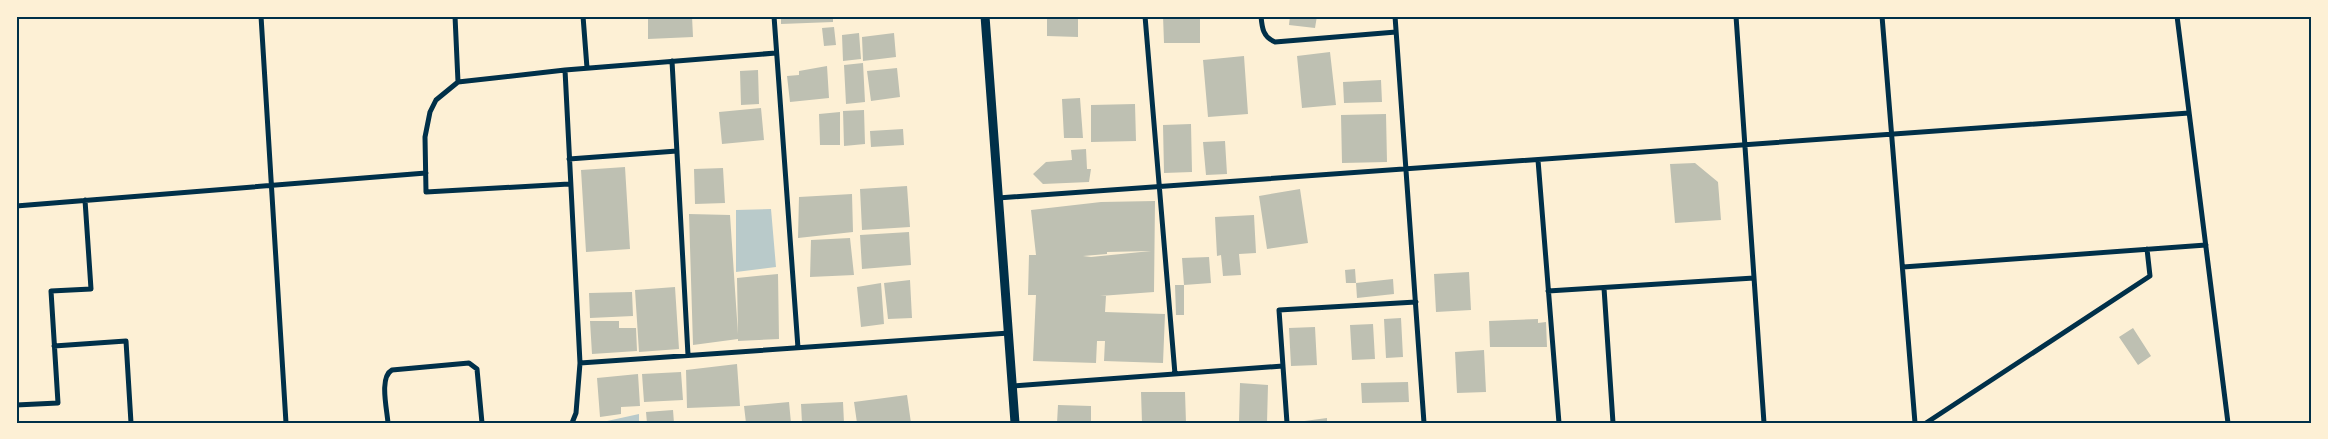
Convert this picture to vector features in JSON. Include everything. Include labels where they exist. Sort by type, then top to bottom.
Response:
[{"type":"street","points":[[261,16],[286,423]]},
{"type":"street","points":[[455,16],[458,82]]},
{"type":"street","points":[[583,16],[587,68]]},
{"type":"street","points":[[774,16],[798,348]]},
{"type":"street","points":[[986,16],[1015,423]]},
{"type":"street","points":[[1145,16],[1175,374]]},
{"type":"street","points":[[1261,16],[1263,32],[1269,40],[1275,42],[1396,32]]},
{"type":"street","points":[[1395,16],[1424,423]]},
{"type":"street","points":[[1736,16],[1764,423]]},
{"type":"street","points":[[1882,16],[1915,423]]},
{"type":"street","points":[[2177,16],[2228,423]]},
{"type":"street","points":[[569,184],[426,192],[425,137],[430,112],[436,100],[458,82],[565,70],[776,53]]},
{"type":"street","points":[[672,62],[688,355]]},
{"type":"street","points":[[565,70],[569,184],[580,362],[576,413],[572,423]]},
{"type":"street","points":[[998,198],[2189,114]]},
{"type":"street","points":[[569,158],[677,151]]},
{"type":"street","points":[[1538,160],[1559,423]]},
{"type":"street","points":[[16,206],[426,173]]},
{"type":"street","points":[[16,406],[58,403],[51,291],[91,289],[85,200]]},
{"type":"street","points":[[1902,267],[2206,245]]},
{"type":"street","points":[[1926,423],[2150,276],[2147,249]]},
{"type":"street","points":[[1548,291],[1754,278]]},
{"type":"street","points":[[1604,288],[1612,423]]},
{"type":"street","points":[[1287,423],[1279,310],[1416,302]]},
{"type":"street","points":[[580,362],[1009,333]]},
{"type":"street","points":[[54,346],[126,341],[131,423]]},
{"type":"street","points":[[388,423],[386,382],[388,372],[392,370],[469,363],[477,369],[482,423]]},
{"type":"street","points":[[1012,386],[1283,366]]},
{"type":"shaded area","points":[[771,209],[776,267],[736,272],[736,210]]},
{"type":"shaded area","points":[[639,414],[639,423],[598,423]]},
{"type":"building","points":[[648,16],[692,16],[693,37],[648,39]]},
{"type":"building","points":[[781,16],[833,16],[833,22],[781,24]]},
{"type":"building","points":[[1047,16],[1078,16],[1078,37],[1047,36]]},
{"type":"building","points":[[1163,16],[1200,16],[1200,43],[1164,43]]},
{"type":"building","points":[[1290,16],[1317,16],[1315,28],[1289,25]]},
{"type":"building","points":[[834,27],[836,45],[824,46],[822,28]]},
{"type":"building","points":[[859,33],[861,59],[843,61],[842,35]]},
{"type":"building","points":[[894,33],[896,57],[863,61],[862,37]]},
{"type":"building","points":[[1330,52],[1336,105],[1302,108],[1297,56]]},
{"type":"building","points":[[1244,56],[1248,114],[1208,117],[1203,60]]},
{"type":"building","points":[[863,63],[865,102],[846,104],[844,65]]},
{"type":"building","points":[[827,66],[829,98],[790,102],[787,76],[799,75],[799,71]]},
{"type":"building","points":[[897,68],[900,97],[871,101],[867,71]]},
{"type":"building","points":[[758,70],[759,104],[741,105],[740,71]]},
{"type":"building","points":[[1381,80],[1382,102],[1344,103],[1343,82]]},
{"type":"building","points":[[1080,98],[1083,138],[1064,138],[1062,99]]},
{"type":"building","points":[[1135,104],[1136,141],[1091,142],[1091,105]]},
{"type":"building","points":[[761,108],[764,140],[722,144],[719,112]]},
{"type":"building","points":[[864,110],[865,144],[844,146],[843,111]]},
{"type":"building","points":[[840,112],[840,145],[820,145],[819,114]]},
{"type":"building","points":[[1386,114],[1387,162],[1342,163],[1341,115]]},
{"type":"building","points":[[1191,124],[1192,172],[1164,173],[1163,125]]},
{"type":"building","points":[[903,129],[904,145],[871,147],[870,131]]},
{"type":"building","points":[[1225,141],[1227,174],[1206,175],[1203,142]]},
{"type":"building","points":[[1086,149],[1087,169],[1091,169],[1089,182],[1043,184],[1033,174],[1046,162],[1072,160],[1071,150]]},
{"type":"building","points":[[1695,163],[1718,182],[1721,220],[1675,223],[1670,164]]},
{"type":"building","points":[[625,167],[630,249],[586,252],[581,170]]},
{"type":"building","points":[[723,168],[725,203],[695,204],[694,169]]},
{"type":"building","points":[[907,186],[910,227],[862,230],[860,189]]},
{"type":"building","points":[[1300,189],[1308,243],[1267,249],[1259,196]]},
{"type":"building","points":[[852,194],[853,232],[798,238],[799,197]]},
{"type":"building","points":[[1155,201],[1154,292],[1100,296],[1106,296],[1105,312],[1165,314],[1163,363],[1104,361],[1105,341],[1097,341],[1096,363],[1033,361],[1036,295],[1028,295],[1029,255],[1036,255],[1031,210],[1101,202]],"holes":[[[1151,251],[1091,257],[1083,256],[1107,254],[1107,252]]]},
{"type":"building","points":[[689,214],[730,215],[738,334],[737,278],[778,274],[779,339],[738,341],[738,339],[693,345]]},
{"type":"building","points":[[1254,215],[1256,253],[1239,254],[1241,275],[1223,276],[1221,255],[1217,256],[1215,217]]},
{"type":"building","points":[[909,232],[911,265],[862,269],[860,235]]},
{"type":"building","points":[[850,238],[854,275],[810,277],[811,240]]},
{"type":"building","points":[[1209,257],[1211,283],[1184,285],[1182,258]]},
{"type":"building","points":[[1355,269],[1356,283],[1346,283],[1345,270]]},
{"type":"building","points":[[1469,272],[1471,310],[1436,312],[1434,274]]},
{"type":"building","points":[[1393,279],[1394,294],[1357,298],[1356,283]]},
{"type":"building","points":[[910,280],[912,318],[888,319],[884,283]]},
{"type":"building","points":[[881,283],[884,324],[861,327],[857,287]]},
{"type":"building","points":[[1175,285],[1184,285],[1184,315],[1176,315]]},
{"type":"building","points":[[675,287],[679,349],[639,352],[635,290]]},
{"type":"building","points":[[632,292],[633,316],[590,318],[589,293]]},
{"type":"building","points":[[1401,318],[1403,357],[1386,358],[1384,319]]},
{"type":"building","points":[[1538,319],[1538,323],[1546,322],[1547,347],[1490,347],[1489,321]]},
{"type":"building","points":[[590,321],[619,321],[619,328],[636,328],[637,351],[592,354]]},
{"type":"building","points":[[1373,324],[1375,359],[1352,360],[1350,325]]},
{"type":"building","points":[[1315,327],[1317,365],[1291,366],[1289,328]]},
{"type":"building","points":[[2133,328],[2151,356],[2138,365],[2119,337]]},
{"type":"building","points":[[1484,350],[1486,392],[1457,393],[1455,352]]},
{"type":"building","points":[[737,364],[740,406],[687,408],[686,370]]},
{"type":"building","points":[[681,372],[683,400],[644,402],[642,374]]},
{"type":"building","points":[[638,374],[640,406],[621,407],[621,414],[600,417],[597,378]]},
{"type":"building","points":[[1408,382],[1409,402],[1362,403],[1361,383]]},
{"type":"building","points":[[1240,383],[1268,385],[1267,423],[1239,422]]},
{"type":"building","points":[[1141,392],[1185,392],[1186,423],[1142,423]]},
{"type":"building","points":[[907,395],[911,423],[857,423],[854,402]]},
{"type":"building","points":[[789,402],[791,423],[746,423],[744,406]]},
{"type":"building","points":[[843,402],[844,423],[802,423],[801,404]]},
{"type":"building","points":[[1058,405],[1091,406],[1091,423],[1057,423]]},
{"type":"building","points":[[673,410],[674,423],[647,423],[646,412]]},
{"type":"building","points":[[1327,418],[1327,423],[1297,423],[1297,422]]}]
